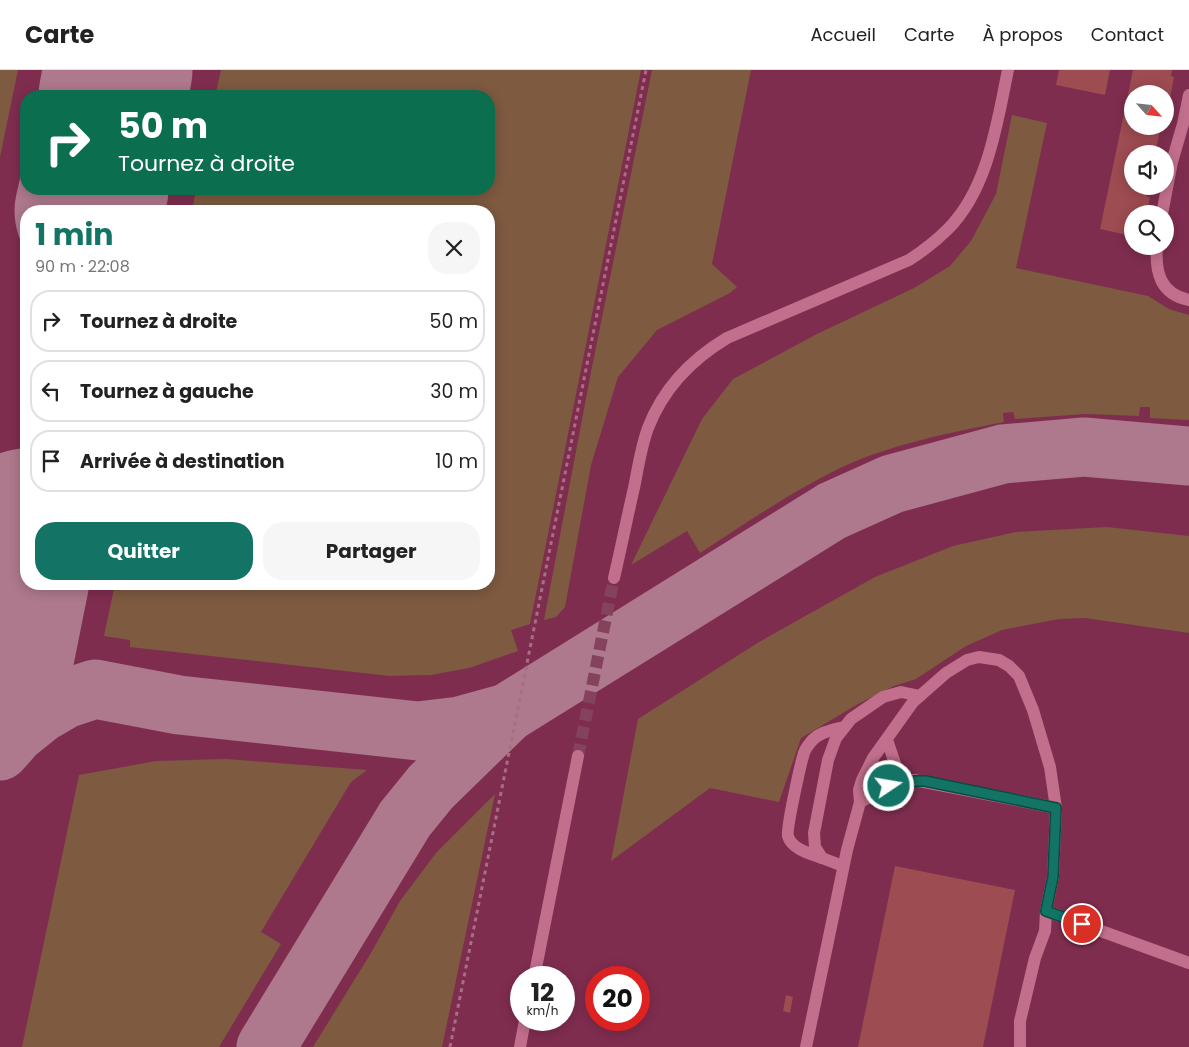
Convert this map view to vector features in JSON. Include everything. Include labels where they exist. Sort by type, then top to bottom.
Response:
[{"type":"lane","points":[[614,578],[644,445],[655,414],[670,387],[689,366],[710,348],[727,338],[909,260],[949,228],[968,202],[982,173],[993,143],[1008,70]]},
{"type":"lane","points":[[1164,205],[1172,162],[1189,95]]},
{"type":"lane","points":[[1183,124],[1189,138]]},
{"type":"lane","points":[[1157,255],[1156,265],[1167,290],[1180,298],[1189,300]]},
{"type":"lane","points":[[806,1047],[843,866],[860,802],[859,790],[862,780],[873,758],[913,702],[946,673],[967,660],[978,657],[999,660],[1010,666],[1019,676],[1033,710],[1050,767],[1056,808],[1053,877],[1046,911],[1045,931],[1035,958],[1020,1021],[1020,1047]]},
{"type":"lane","points":[[822,858],[815,847],[814,833],[828,760],[836,738],[851,719],[883,697],[901,692],[920,696]]},
{"type":"lane","points":[[843,866],[802,850],[793,844],[788,836],[804,751],[811,741],[822,733],[844,727]]},
{"type":"lane","points":[[887,740],[901,781]]},
{"type":"lane","points":[[536,966],[578,756]]},
{"type":"lane","points":[[860,802],[901,781],[925,781],[1056,808]]},
{"type":"lane","points":[[1046,911],[1189,963]]},
{"type":"lane","points":[[520,1047],[523,1031]]},
{"type":"path","points":[[450,1047],[646,70]]},
{"type":"shaded area","points":[[0,70],[1189,70],[1189,1047],[0,1047]]},
{"type":"shaded area","points":[[0,70],[18,70],[0,157]]},
{"type":"shaded area","points":[[221,70],[641,70],[530,624],[511,630],[518,651],[469,668],[431,675],[390,676],[130,647],[130,640],[104,636],[114,590],[495,590],[495,205],[193,205],[195,195],[495,195],[495,90],[216,90]]},
{"type":"shaded area","points":[[652,70],[751,70],[712,264],[737,287],[730,293],[657,330],[618,377],[591,465],[565,607],[556,617],[544,620],[591,372]]},
{"type":"shaded area","points":[[1012,115],[1047,123],[1016,268],[1148,296],[1169,309],[1189,315],[1189,420],[1150,418],[1150,407],[1140,407],[1139,416],[1085,414],[1015,419],[1013,412],[1003,413],[1004,422],[900,446],[840,468],[786,498],[700,553],[687,531],[631,565],[702,419],[733,379],[817,334],[914,288],[950,266],[971,241],[996,194]]},
{"type":"shaded area","points":[[1107,527],[1189,536],[1189,633],[1085,618],[1059,619],[1002,630],[966,646],[916,679],[894,686],[858,704],[801,738],[779,802],[710,788],[611,861],[638,719],[759,642],[875,577],[953,546],[1016,532]]},
{"type":"shaded area","points":[[226,759],[367,770],[351,782],[261,932],[281,944],[219,1047],[22,1047],[79,775],[156,761]]},
{"type":"shaded area","points":[[495,794],[442,1047],[313,1047],[371,953],[400,901],[436,853]]},
{"type":"building","points":[[1059,70],[1110,70],[1105,95],[1056,85]]},
{"type":"building","points":[[1133,70],[1172,70],[1171,76],[1174,77],[1172,85],[1130,85]]},
{"type":"building","points":[[1124,113],[1124,135],[1159,135],[1157,145],[1124,145],[1124,195],[1147,195],[1147,197],[1150,197],[1149,205],[1124,205],[1124,234],[1100,229]]},
{"type":"building","points":[[895,866],[1015,890],[983,1047],[858,1047]]},
{"type":"building","points":[[786,995],[793,997],[790,1013],[783,1011]]},
{"type":"taxiway","points":[[0,751],[16,733],[41,713],[65,699],[95,689],[179,705],[418,731],[460,726],[507,713],[832,511],[892,484],[1003,454],[1084,447],[1189,456]]},
{"type":"taxiway","points":[[266,1047],[405,819],[431,787],[507,713]]},
{"type":"runway","points":[[114,90],[118,70]]},
{"type":"runway","points":[[90,205],[93,195]]},
{"type":"runway","points":[[0,653],[20,553]]},
{"type":"tunnel","points":[[578,756],[614,578]]},
{"type":"route","points":[[889,786],[901,781],[925,781],[1056,808],[1053,877],[1046,911],[1082,924]]}]
